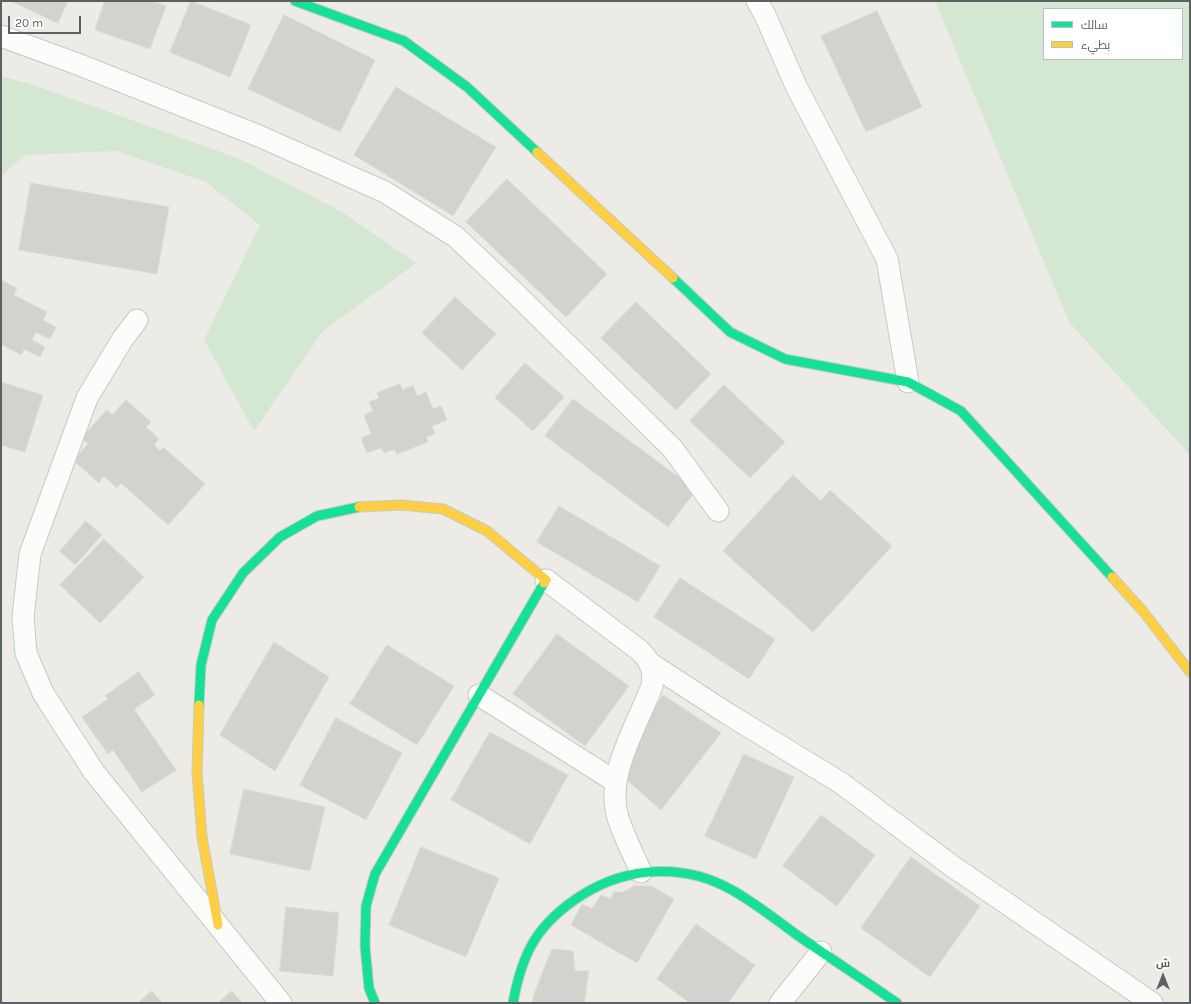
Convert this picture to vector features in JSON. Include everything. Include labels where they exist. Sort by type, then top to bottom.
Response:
[{"type":"street","points":[[296,1],[404,41],[467,86],[730,332],[785,358],[908,382],[961,411],[1142,610],[1190,672]]},
{"type":"street","points":[[757,1],[765,15],[796,86],[887,259],[908,382]]},
{"type":"street","points":[[1,36],[88,68],[251,133],[378,188],[456,237],[515,293],[673,450],[718,511]]},
{"type":"street","points":[[137,320],[122,340],[87,398],[30,554],[23,617],[26,653],[43,693],[94,772],[281,1003]]},
{"type":"street","points":[[218,926],[202,837],[197,772],[201,665],[212,620],[243,573],[280,537],[317,516],[355,507],[400,505],[443,509],[487,531],[546,580],[646,656],[651,664],[654,679],[618,767],[615,799],[618,816],[641,872]]},
{"type":"street","points":[[375,1003],[369,988],[365,946],[366,906],[375,874],[546,580]]},
{"type":"street","points":[[651,664],[728,714],[841,783],[952,866],[1152,1003]]},
{"type":"street","points":[[480,694],[616,782]]},
{"type":"street","points":[[513,1003],[517,980],[526,956],[538,935],[566,906],[589,890],[614,878],[641,872],[674,871],[707,878],[736,893],[897,1003]]},
{"type":"street","points":[[780,1003],[822,952]]},
{"type":"green space","points":[[935,1],[1190,1],[1190,455],[1069,322]]},
{"type":"green space","points":[[1,76],[34,85],[240,159],[342,212],[416,263],[323,331],[254,431],[204,340],[260,225],[206,182],[116,151],[25,155],[1,176]]},
{"type":"building","points":[[11,1],[68,1],[58,23]]},
{"type":"building","points":[[105,1],[153,1],[166,6],[150,49],[95,30]]},
{"type":"building","points":[[191,1],[251,25],[230,77],[170,52]]},
{"type":"building","points":[[877,11],[922,107],[866,132],[821,36]]},
{"type":"building","points":[[284,15],[375,60],[340,132],[248,89]]},
{"type":"building","points":[[396,87],[496,147],[453,216],[354,155]]},
{"type":"building","points":[[507,179],[607,274],[566,317],[466,222]]},
{"type":"building","points":[[31,183],[169,207],[157,274],[19,250]]},
{"type":"building","points":[[1,280],[17,288],[14,295],[47,312],[43,320],[56,327],[50,339],[36,332],[32,340],[45,347],[40,357],[24,349],[21,355],[1,344]]},
{"type":"building","points":[[455,297],[496,334],[462,370],[422,333]]},
{"type":"building","points":[[636,302],[711,374],[676,410],[601,338]]},
{"type":"building","points":[[525,363],[564,397],[533,431],[495,398]]},
{"type":"building","points":[[1,382],[43,395],[25,452],[1,445]]},
{"type":"building","points":[[400,384],[403,390],[413,385],[417,396],[426,392],[433,409],[441,406],[447,420],[432,426],[435,434],[426,437],[428,442],[397,454],[394,449],[384,453],[381,448],[367,453],[361,438],[371,434],[364,415],[373,411],[369,402],[379,398],[377,393]]},
{"type":"building","points":[[724,385],[785,442],[750,478],[690,421]]},
{"type":"building","points":[[573,399],[696,490],[668,527],[545,436]]},
{"type":"building","points":[[126,400],[151,422],[146,427],[159,439],[154,445],[160,451],[163,447],[205,484],[168,525],[121,483],[117,488],[104,476],[99,483],[73,460],[88,444],[81,438],[107,410],[112,415]]},
{"type":"building","points":[[793,475],[821,501],[830,490],[892,546],[813,632],[723,551]]},
{"type":"building","points":[[559,506],[660,566],[638,602],[537,542]]},
{"type":"building","points":[[86,521],[102,535],[75,565],[60,551]]},
{"type":"building","points":[[104,539],[144,577],[100,623],[60,585]]},
{"type":"building","points":[[680,578],[775,639],[749,679],[654,617]]},
{"type":"building","points":[[557,634],[629,686],[585,746],[513,694]]},
{"type":"building","points":[[274,642],[329,677],[275,771],[220,735]]},
{"type":"building","points":[[387,645],[454,686],[417,745],[350,704]]},
{"type":"building","points":[[139,672],[155,695],[134,709],[176,770],[142,792],[113,750],[108,754],[82,717],[108,699],[105,696]]},
{"type":"building","points":[[663,695],[721,733],[661,810],[627,780],[625,758]]},
{"type":"building","points":[[336,718],[402,753],[366,820],[300,785]]},
{"type":"building","points":[[490,732],[568,775],[530,844],[451,800]]},
{"type":"building","points":[[744,754],[794,777],[756,859],[705,836]]},
{"type":"building","points":[[244,789],[325,807],[310,871],[230,854]]},
{"type":"building","points":[[821,815],[875,855],[837,906],[783,866]]},
{"type":"building","points":[[421,847],[499,878],[466,957],[389,925]]},
{"type":"building","points":[[911,857],[980,906],[930,977],[861,928]]},
{"type":"building","points":[[634,886],[651,886],[674,899],[637,963],[571,925],[582,904],[592,909],[601,895],[611,899],[614,892],[623,892]]},
{"type":"building","points":[[286,907],[339,913],[333,976],[280,971]]},
{"type":"building","points":[[696,924],[755,965],[728,1003],[690,1003],[657,979]]},
{"type":"building","points":[[552,949],[573,951],[575,971],[589,971],[584,1003],[533,1003],[533,997]]},
{"type":"building","points":[[152,991],[162,1003],[138,1003]]},
{"type":"building","points":[[232,991],[242,1003],[218,1003]]},
{"type":"traffic: fast","points":[[295,1],[404,41],[467,87],[537,152]]},
{"type":"traffic: fast","points":[[673,278],[730,332],[785,359],[908,382],[961,411],[1112,577]]},
{"type":"traffic: fast","points":[[199,705],[201,665],[212,620],[243,573],[280,537],[317,516],[359,507]]},
{"type":"traffic: fast","points":[[375,1003],[369,988],[365,946],[366,906],[375,874],[544,583]]},
{"type":"traffic: fast","points":[[513,1003],[521,969],[527,954],[534,940],[554,917],[582,895],[600,885],[618,878],[657,872],[676,872],[695,875],[714,881],[732,890],[897,1003]]},
{"type":"traffic: slow","points":[[537,152],[673,278]]},
{"type":"traffic: slow","points":[[359,507],[401,505],[443,509],[487,531],[546,580],[544,583]]},
{"type":"traffic: slow","points":[[1112,577],[1142,610],[1190,672]]},
{"type":"traffic: slow","points":[[199,705],[197,772],[202,837],[218,925]]}]
